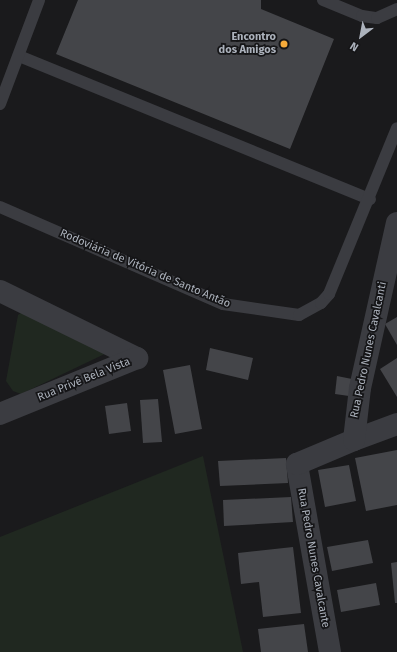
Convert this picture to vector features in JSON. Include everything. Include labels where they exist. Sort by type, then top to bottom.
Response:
[{"type":"street","name":"Rua Pedro Nunes Cavalcanti","points":[[354,440],[360,388],[397,224]]},
{"type":"street","name":"Rua Privê Bela Vista","points":[[0,291],[137,358],[0,414]]},
{"type":"street","points":[[354,440],[397,424]]},
{"type":"street","name":"Rua Pedro Nunes Cavalcante","points":[[330,652],[297,464],[354,440]]},
{"type":"lane","points":[[0,104],[39,0]]},
{"type":"lane","points":[[323,0],[362,16],[377,18],[397,9]]},
{"type":"lane","points":[[19,56],[370,199]]},
{"type":"lane","name":"Rodoviária de Vitória de Santo Antão","points":[[0,207],[223,304],[249,310],[299,315],[321,303],[329,294],[370,199],[397,128]]},
{"type":"shaded area","points":[[25,310],[113,350],[21,394],[13,391],[6,381],[18,315]]},
{"type":"shaded area","points":[[203,456],[243,652],[0,652],[0,537]]},
{"type":"building","points":[[78,0],[261,0],[261,9],[334,39],[290,149],[56,54]]},
{"type":"building","points":[[397,317],[397,345],[385,324]]},
{"type":"building","points":[[210,348],[253,358],[248,380],[206,370]]},
{"type":"building","points":[[397,358],[397,397],[380,369]]},
{"type":"building","points":[[190,365],[202,429],[175,434],[163,370]]},
{"type":"building","points":[[337,376],[352,379],[349,396],[335,394]]},
{"type":"building","points":[[158,399],[162,442],[143,443],[140,400]]},
{"type":"building","points":[[127,403],[131,431],[109,434],[105,406]]},
{"type":"building","points":[[397,450],[397,505],[366,511],[355,458]]},
{"type":"building","points":[[286,458],[288,483],[220,486],[218,461]]},
{"type":"building","points":[[349,465],[356,501],[325,507],[318,470]]},
{"type":"building","points":[[291,497],[293,522],[224,526],[223,500]]},
{"type":"building","points":[[368,540],[373,563],[332,571],[327,547]]},
{"type":"building","points":[[293,547],[301,613],[263,617],[259,582],[241,584],[238,553]]},
{"type":"building","points":[[397,562],[397,603],[395,603],[391,563]]},
{"type":"building","points":[[376,583],[380,605],[341,612],[337,590]]},
{"type":"building","points":[[304,624],[308,652],[261,652],[258,629]]},
{"type":"place","name":"Encontro dos Amigos","points":[[284,44]]}]
